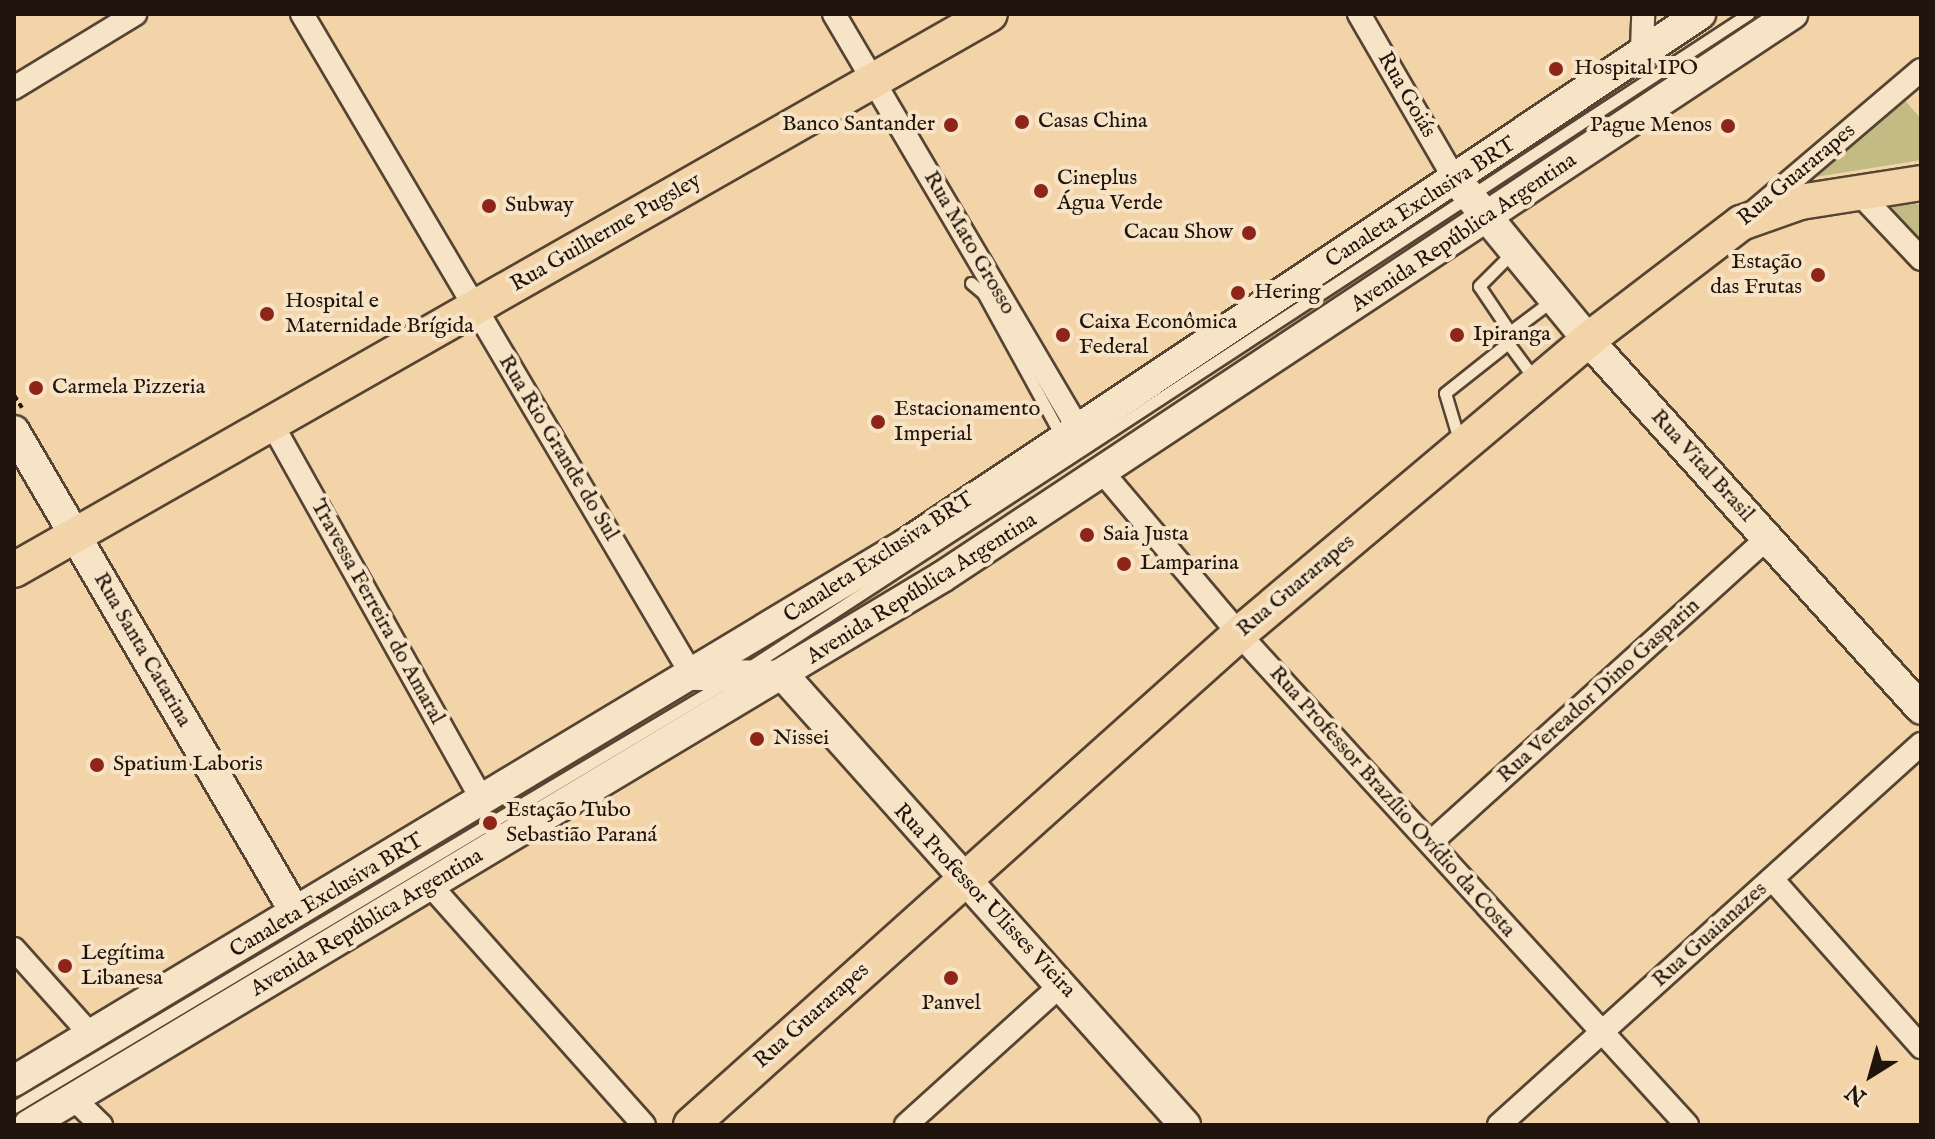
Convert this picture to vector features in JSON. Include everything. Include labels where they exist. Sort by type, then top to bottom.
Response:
[{"type":"main road","name":"Rua Guilherme Pugsley","points":[[14,570],[990,14]]},
{"type":"main road","points":[[1741,223],[1800,202],[1921,183]]},
{"type":"main road","name":"Rua Guararapes","points":[[691,1125],[1239,634],[1588,340],[1741,223]]},
{"type":"street","points":[[14,88],[135,14]]},
{"type":"street","name":"Rua Rio Grande do Sul","points":[[302,14],[692,675]]},
{"type":"street","name":"Rua Mato Grosso","points":[[834,14],[1071,435]]},
{"type":"street","name":"Rua Goiás","points":[[1359,14],[1461,185]]},
{"type":"street","points":[[1642,49],[1643,14]]},
{"type":"street","points":[[14,1081],[294,910],[692,675],[1461,185],[1642,49],[1700,14]]},
{"type":"street","name":"Avenida República Argentina","points":[[29,1125],[784,676],[1104,474],[1792,14]]},
{"type":"street","name":"Rua Guararapes","points":[[1741,223],[1921,70]]},
{"type":"street","name":"Rua Vital Brasil","points":[[1461,185],[1588,340],[1921,709]]},
{"type":"street","points":[[1857,191],[1921,259]]},
{"type":"street","name":"Travessa Ferreira do Amaral","points":[[272,424],[482,800]]},
{"type":"street","name":"Rua Santa Catarina","points":[[14,431],[294,910]]},
{"type":"street","name":"Rua Professor Brazílio Ovídio da Costa","points":[[1104,474],[1239,634],[1687,1125]]},
{"type":"street","name":"Rua Vereador Dino Gasparin","points":[[1430,843],[1767,538]]},
{"type":"street","points":[[692,675],[784,676]]},
{"type":"street","name":"Rua Professor Ulisses Vieira","points":[[784,676],[962,881],[1062,984],[1185,1125]]},
{"type":"street","name":"Rua Guaianazes","points":[[1499,1125],[1921,744]]},
{"type":"street","points":[[1772,879],[1921,1047]]},
{"type":"street","points":[[431,886],[644,1125]]},
{"type":"street","points":[[14,949],[89,1033]]},
{"type":"street","points":[[906,1125],[1062,984]]},
{"type":"street","points":[[73,1098],[101,1125]]},
{"type":"lane","name":"Canaleta Exclusiva BRT","points":[[14,1107],[736,675],[1461,185],[1748,14]]},
{"type":"lane","points":[[1515,251],[1479,286],[1538,383]]},
{"type":"lane","points":[[971,283],[983,293],[1071,435]]},
{"type":"lane","points":[[1461,447],[1445,393],[1554,299]]},
{"type":"shaded area","points":[[1903,98],[1921,119],[1921,160],[1797,180]]},
{"type":"shaded area","points":[[1921,204],[1921,240],[1889,205]]},
{"type":"place","name":"Hospital IPO","points":[[1556,69]]},
{"type":"place","name":"Casas China","points":[[1022,122]]},
{"type":"place","name":"Banco Santander","points":[[951,125]]},
{"type":"place","name":"Pague Menos","points":[[1728,126]]},
{"type":"place","name":"Cineplus Água Verde","points":[[1041,191]]},
{"type":"place","name":"Subway","points":[[489,206]]},
{"type":"place","name":"Cacau Show","points":[[1249,233]]},
{"type":"place","name":"Estação das Frutas","points":[[1818,275]]},
{"type":"place","name":"Hering","points":[[1238,293]]},
{"type":"place","name":"Hospital e Maternidade Brígida","points":[[267,314]]},
{"type":"place","name":"Caixa Econômica Federal","points":[[1063,335]]},
{"type":"place","name":"Ipiranga","points":[[1457,335]]},
{"type":"place","name":"Carmela Pizzeria","points":[[36,388]]},
{"type":"place","name":"Estacionamento Imperial","points":[[878,422]]},
{"type":"place","name":"Saia Justa","points":[[1087,535]]},
{"type":"place","name":"Lamparina","points":[[1124,564]]},
{"type":"place","name":"Nissei","points":[[757,739]]},
{"type":"place","name":"Spatium Laboris","points":[[97,765]]},
{"type":"place","name":"Estação Tubo Sebastião Paraná","points":[[490,823]]},
{"type":"place","name":"Legítima Libanesa","points":[[65,966]]},
{"type":"place","name":"Panvel","points":[[951,978]]}]
